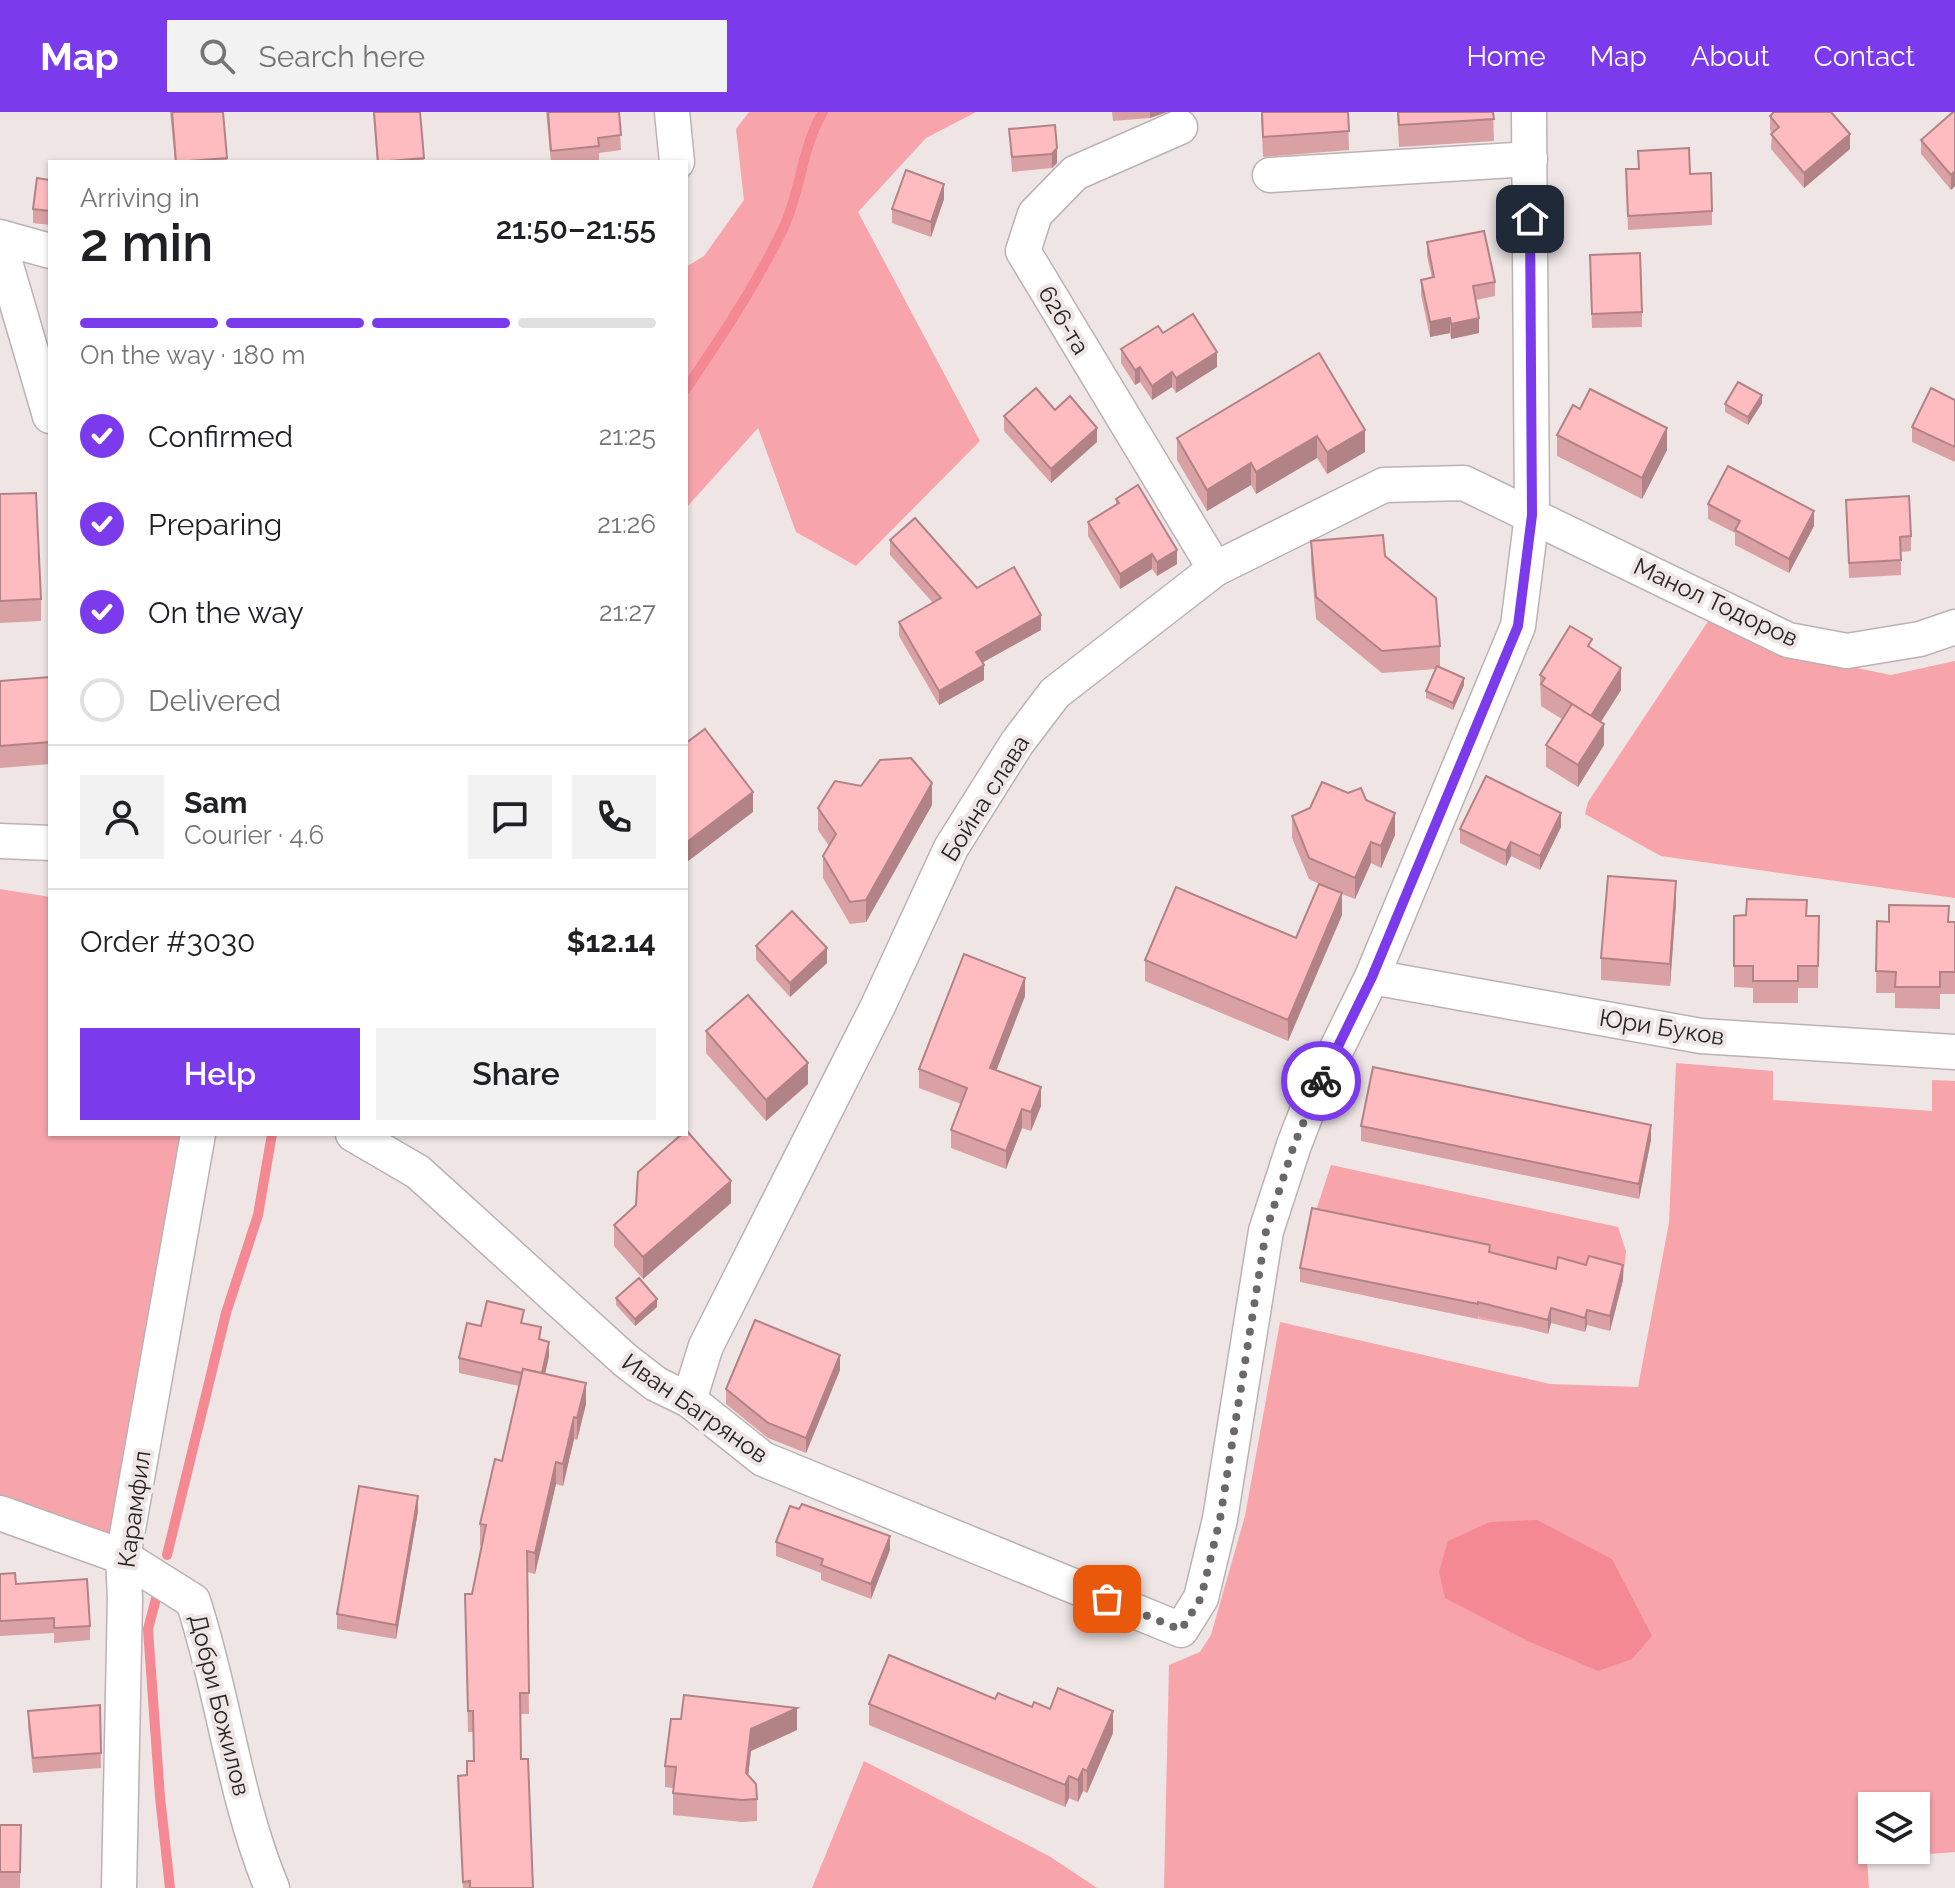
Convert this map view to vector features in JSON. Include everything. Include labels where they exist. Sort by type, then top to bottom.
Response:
[{"type":"street","points":[[672,112],[677,160]]},
{"type":"street","points":[[1372,977],[1518,626],[1532,515],[1529,112]]},
{"type":"street","name":"626-та","points":[[1180,127],[1075,173],[1035,214],[1023,251],[1215,569]]},
{"type":"street","points":[[1270,175],[1530,159]]},
{"type":"street","points":[[0,237],[48,250]]},
{"type":"street","points":[[0,245],[48,409]]},
{"type":"street","name":"Бойна слава","points":[[689,1400],[706,1346],[878,1006],[951,848],[1017,743],[1055,693],[1215,569],[1384,485],[1464,483],[1532,515]]},
{"type":"street","name":"Манол Тодоров","points":[[1532,515],[1788,640],[1847,651],[1920,639],[1955,627]]},
{"type":"street","points":[[0,841],[48,843]]},
{"type":"street","name":"Юри Буков","points":[[1372,977],[1701,1036],[1955,1052]]},
{"type":"street","name":"Иван Багрянов","points":[[356,1136],[418,1172],[625,1360],[656,1384],[689,1400],[763,1459],[1181,1630],[1201,1598],[1220,1519],[1266,1231],[1311,1101],[1372,977]]},
{"type":"street","name":"Карамфил","points":[[119,1888],[125,1598],[123,1557],[198,1136]]},
{"type":"street","name":"Добри Божилов","points":[[0,1513],[123,1557],[193,1601],[210,1653],[259,1856],[272,1888]]},
{"type":"shaded area","points":[[749,112],[976,112],[926,138],[858,212],[980,441],[856,566],[796,532],[758,428],[688,506],[688,266],[704,256],[744,200],[736,129]]},
{"type":"shaded area","points":[[1713,614],[1803,657],[1891,675],[1955,661],[1955,898],[1661,856],[1585,814],[1588,802]]},
{"type":"shaded area","points":[[0,889],[48,897],[48,1136],[198,1136],[123,1557],[0,1513]]},
{"type":"shaded area","points":[[1676,1063],[1773,1071],[1773,1100],[1932,1111],[1932,1080],[1955,1081],[1955,1852],[1930,1854],[1930,1792],[1858,1792],[1858,1864],[1867,1864],[1869,1888],[1164,1888],[1169,1665],[1200,1652],[1211,1635],[1245,1516],[1280,1322],[1550,1384],[1638,1387],[1669,1223]]},
{"type":"shaded area","points":[[1331,1165],[1618,1227],[1626,1251],[1623,1280],[1532,1278],[1519,1327],[1478,1319],[1490,1260],[1423,1246],[1411,1305],[1367,1296],[1312,1223]]},
{"type":"shaded area","points":[[1537,1520],[1612,1559],[1652,1636],[1632,1659],[1598,1671],[1528,1641],[1445,1598],[1439,1572],[1448,1541],[1490,1522]]},
{"type":"shaded area","points":[[864,1761],[1049,1856],[1097,1888],[812,1888]]},
{"type":"building","points":[[172,112],[223,112],[227,158],[176,160]]},
{"type":"building","points":[[374,112],[420,112],[424,158],[378,160]]},
{"type":"building","points":[[548,112],[619,112],[621,135],[598,138],[599,146],[551,151]]},
{"type":"building","points":[[1262,112],[1348,112],[1349,131],[1263,137]]},
{"type":"building","points":[[1398,112],[1493,112],[1494,119],[1399,125]]},
{"type":"building","points":[[1774,112],[1831,112],[1850,134],[1804,173],[1771,134],[1779,127],[1770,116]]},
{"type":"building","points":[[1953,112],[1955,171],[1951,175],[1921,140]]},
{"type":"building","points":[[1055,125],[1057,148],[1052,154],[1012,157],[1009,129]]},
{"type":"building","points":[[1689,148],[1690,174],[1711,173],[1712,211],[1628,216],[1626,169],[1639,169],[1638,151]]},
{"type":"building","points":[[906,170],[944,184],[931,222],[892,209]]},
{"type":"building","points":[[37,178],[48,180],[48,211],[33,209]]},
{"type":"building","points":[[1484,231],[1495,282],[1473,286],[1479,318],[1451,324],[1450,318],[1430,322],[1421,280],[1434,277],[1427,242]]},
{"type":"building","points":[[1640,253],[1642,312],[1592,314],[1590,255]]},
{"type":"building","points":[[1193,314],[1217,352],[1176,378],[1172,372],[1152,386],[1140,367],[1135,370],[1121,349],[1158,326],[1163,333]]},
{"type":"building","points":[[1319,353],[1365,430],[1327,452],[1317,436],[1256,472],[1251,463],[1207,490],[1177,438]]},
{"type":"building","points":[[1738,382],[1762,395],[1748,417],[1725,404]]},
{"type":"building","points":[[1036,388],[1055,410],[1070,396],[1097,428],[1051,469],[1004,416]]},
{"type":"building","points":[[1931,388],[1955,400],[1955,447],[1912,427]]},
{"type":"building","points":[[1590,389],[1667,428],[1642,478],[1557,435],[1573,405],[1580,409]]},
{"type":"building","points":[[1728,466],[1814,511],[1789,559],[1735,530],[1740,521],[1708,504]]},
{"type":"building","points":[[1138,485],[1177,550],[1157,562],[1152,554],[1120,574],[1088,522],[1119,503],[1116,499]]},
{"type":"building","points":[[36,493],[41,599],[0,601],[0,494]]},
{"type":"building","points":[[1909,496],[1911,536],[1900,537],[1901,560],[1849,563],[1846,500]]},
{"type":"building","points":[[915,518],[977,588],[1014,567],[1041,615],[976,652],[984,665],[939,691],[899,622],[941,598],[890,540]]},
{"type":"building","points":[[1383,535],[1385,556],[1436,598],[1440,646],[1382,651],[1316,597],[1311,541]]},
{"type":"building","points":[[1570,626],[1592,639],[1588,646],[1621,668],[1591,716],[1541,684],[1545,678],[1540,675]]},
{"type":"building","points":[[1437,666],[1464,678],[1453,703],[1426,691]]},
{"type":"building","points":[[48,677],[48,742],[0,746],[0,681]]},
{"type":"building","points":[[1572,704],[1604,724],[1578,765],[1546,745]]},
{"type":"building","points":[[705,729],[753,792],[688,841],[688,742]]},
{"type":"building","points":[[911,758],[932,783],[866,900],[850,902],[823,856],[836,834],[818,808],[835,781],[861,786],[880,760]]},
{"type":"building","points":[[1486,776],[1561,813],[1540,856],[1511,842],[1506,851],[1460,829]]},
{"type":"building","points":[[1322,782],[1348,793],[1361,788],[1366,800],[1395,813],[1381,846],[1371,842],[1355,878],[1309,858],[1292,816],[1310,808]]},
{"type":"building","points":[[1608,876],[1676,881],[1670,964],[1601,958]]},
{"type":"building","points":[[1319,884],[1342,893],[1288,1020],[1145,960],[1176,887],[1296,938]]},
{"type":"building","points":[[1747,899],[1807,900],[1806,916],[1819,916],[1818,966],[1798,966],[1798,981],[1753,981],[1753,966],[1734,966],[1734,916],[1746,915]]},
{"type":"building","points":[[1889,905],[1949,906],[1948,922],[1955,922],[1955,972],[1940,972],[1940,987],[1895,987],[1896,972],[1876,971],[1877,921],[1889,922]]},
{"type":"building","points":[[792,911],[827,948],[790,983],[756,946]]},
{"type":"building","points":[[964,954],[1025,978],[990,1068],[1041,1087],[1031,1112],[1022,1109],[1006,1151],[951,1130],[967,1088],[919,1069]]},
{"type":"building","points":[[748,995],[808,1063],[766,1100],[706,1031]]},
{"type":"building","points":[[1373,1067],[1651,1125],[1639,1184],[1361,1126]]},
{"type":"building","points":[[688,1132],[731,1181],[643,1257],[614,1225],[636,1205],[638,1172],[680,1136],[688,1136]]},
{"type":"building","points":[[1312,1208],[1490,1245],[1489,1252],[1556,1269],[1558,1257],[1586,1265],[1589,1256],[1623,1265],[1610,1316],[1587,1310],[1585,1318],[1551,1308],[1548,1320],[1478,1302],[1300,1268]]},
{"type":"building","points":[[639,1278],[657,1299],[635,1319],[616,1298]]},
{"type":"building","points":[[487,1301],[524,1310],[521,1323],[541,1327],[539,1339],[549,1342],[542,1373],[523,1369],[522,1373],[459,1358],[467,1323],[481,1326]]},
{"type":"building","points":[[755,1320],[840,1355],[806,1438],[768,1423],[726,1389]]},
{"type":"building","points":[[523,1369],[586,1383],[563,1464],[556,1462],[535,1553],[527,1551],[529,1693],[520,1693],[521,1759],[528,1759],[533,1888],[470,1888],[470,1881],[463,1882],[458,1776],[467,1775],[467,1761],[474,1761],[473,1711],[468,1711],[465,1594],[472,1594],[486,1525],[480,1524],[495,1459],[502,1461]]},
{"type":"building","points":[[359,1486],[418,1496],[396,1625],[337,1614]]},
{"type":"building","points":[[802,1504],[890,1536],[871,1584],[821,1565],[823,1559],[776,1542],[790,1506],[799,1509]]},
{"type":"building","points":[[15,1573],[16,1584],[87,1579],[90,1626],[54,1628],[54,1618],[0,1621],[0,1574]]},
{"type":"building","points":[[889,1655],[995,1699],[998,1693],[1032,1707],[1034,1702],[1050,1709],[1058,1688],[1113,1711],[1087,1771],[1083,1769],[1078,1780],[1069,1776],[1065,1785],[869,1704]]},
{"type":"building","points":[[684,1695],[797,1708],[751,1729],[746,1773],[756,1784],[757,1799],[673,1793],[676,1767],[665,1766],[671,1719],[681,1719]]},
{"type":"building","points":[[100,1705],[101,1753],[33,1758],[28,1711]]},
{"type":"building","points":[[0,1825],[21,1825],[20,1872],[0,1872]]},
{"type":"waterway","points":[[688,386],[773,250],[789,215],[810,140],[823,112]]},
{"type":"waterway","points":[[167,1555],[226,1313],[258,1215],[272,1136]]},
{"type":"waterway","points":[[157,1595],[148,1629],[170,1888]]},
{"type":"way so far","points":[[1107,1599],[1181,1630],[1201,1598],[1220,1519],[1266,1231],[1294,1145],[1321,1081]]},
{"type":"route","points":[[1321,1081],[1372,977],[1518,626],[1532,515],[1530,219]]}]
